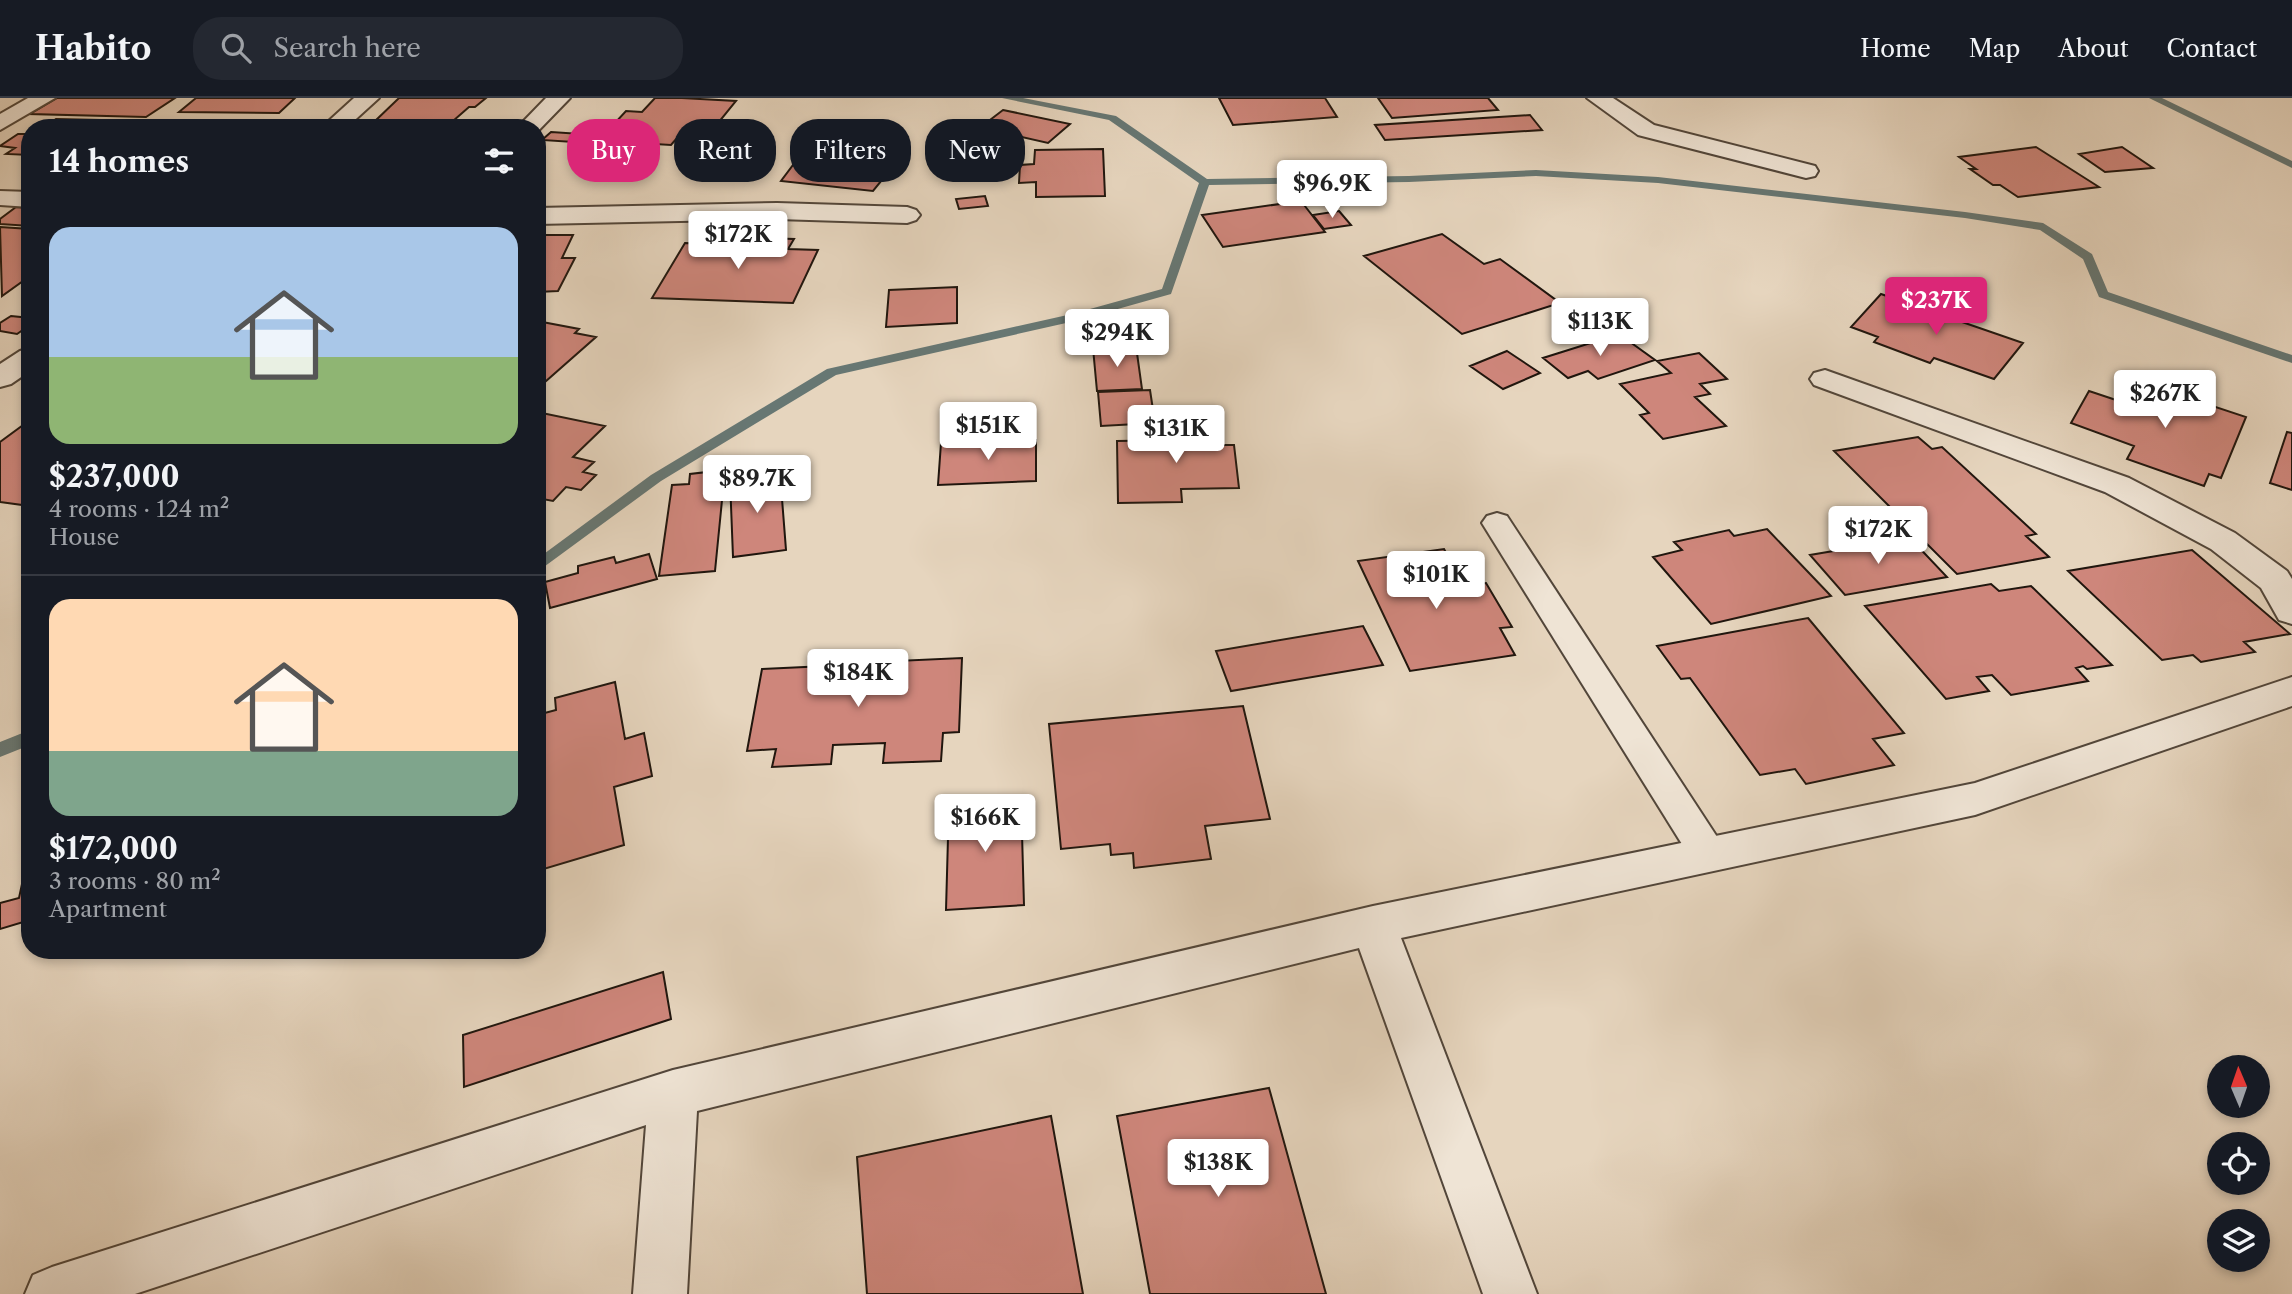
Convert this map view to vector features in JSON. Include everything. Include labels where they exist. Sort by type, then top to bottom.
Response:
[{"type":"street","points":[[0,123],[44,98]]},
{"type":"street","points":[[343,119],[368,98]]},
{"type":"street","points":[[537,119],[559,98]]},
{"type":"street","points":[[1598,98],[1646,130],[1692,144],[1806,171]]},
{"type":"street","points":[[0,198],[21,200]]},
{"type":"street","points":[[546,216],[777,211],[907,215]]},
{"type":"street","points":[[0,378],[21,363]]},
{"type":"street","points":[[1825,379],[2117,485],[2223,541],[2276,580],[2292,611]]},
{"type":"street","points":[[52,1294],[673,1093],[1373,925],[1975,800],[2292,691]]},
{"type":"street","points":[[1373,925],[1510,1294]]},
{"type":"street","points":[[660,1294],[673,1093]]},
{"type":"lane","points":[[1497,523],[1708,854]]},
{"type":"building","points":[[57,98],[175,98],[146,117],[30,114]]},
{"type":"building","points":[[196,98],[295,98],[279,113],[179,112]]},
{"type":"building","points":[[399,98],[486,98],[475,107],[469,107],[455,119],[377,119]]},
{"type":"building","points":[[655,98],[736,101],[721,119],[674,119],[674,142],[671,145],[660,144],[660,119],[619,119],[626,111],[642,112]]},
{"type":"building","points":[[1219,98],[1325,98],[1337,117],[1233,125]]},
{"type":"building","points":[[1378,98],[1488,98],[1498,110],[1392,118]]},
{"type":"building","points":[[1003,110],[1070,124],[1048,143],[1025,138],[1025,119],[991,119]]},
{"type":"building","points":[[1530,115],[1542,130],[1385,140],[1375,125]]},
{"type":"building","points":[[551,132],[567,133],[567,142],[546,140]]},
{"type":"building","points":[[21,134],[21,155],[6,154],[15,148],[0,146]]},
{"type":"building","points":[[2036,147],[2099,187],[2018,197],[2000,185],[1993,185],[1970,169],[1976,169],[1959,157]]},
{"type":"building","points":[[2122,147],[2153,168],[2105,172],[2079,154]]},
{"type":"building","points":[[1103,149],[1105,196],[1036,197],[1036,182],[1019,183],[1025,182],[1025,165],[1034,164],[1035,150]]},
{"type":"building","points":[[790,169],[790,182],[781,181]]},
{"type":"building","points":[[790,182],[880,182],[873,191]]},
{"type":"building","points":[[985,196],[988,206],[959,209],[956,199]]},
{"type":"building","points":[[1301,201],[1325,232],[1223,247],[1202,215]]},
{"type":"building","points":[[16,207],[21,207],[21,225],[0,224],[0,219]]},
{"type":"building","points":[[1339,211],[1351,225],[1324,229],[1313,215]]},
{"type":"building","points":[[0,227],[21,228],[21,282],[2,296]]},
{"type":"building","points":[[1442,234],[1484,264],[1500,259],[1560,303],[1462,334],[1364,256]]},
{"type":"building","points":[[546,235],[573,235],[562,258],[575,258],[558,291],[546,292]]},
{"type":"building","points":[[721,237],[794,239],[788,249],[818,250],[793,303],[652,298],[685,243],[717,244]]},
{"type":"building","points":[[957,287],[957,323],[886,327],[889,290]]},
{"type":"building","points":[[1881,294],[2023,343],[1994,379],[1934,358],[1930,363],[1874,342],[1878,337],[1851,327]]},
{"type":"building","points":[[11,316],[21,317],[21,331],[17,334],[0,331],[0,323]]},
{"type":"building","points":[[546,323],[579,329],[575,333],[596,337],[546,381]]},
{"type":"building","points":[[1619,334],[1655,360],[1598,379],[1588,371],[1568,378],[1543,358]]},
{"type":"building","points":[[1136,346],[1142,389],[1097,391],[1093,348]]},
{"type":"building","points":[[1507,351],[1540,373],[1503,389],[1470,366]]},
{"type":"building","points":[[1699,353],[1727,379],[1700,384],[1710,394],[1695,397],[1726,426],[1663,439],[1640,415],[1649,413],[1620,384],[1671,373],[1657,361]]},
{"type":"building","points":[[2128,378],[2246,417],[2221,478],[2209,474],[2204,486],[2127,459],[2134,446],[2071,423],[2089,391],[2116,400]]},
{"type":"building","points":[[1150,390],[1155,423],[1101,426],[1098,392]]},
{"type":"building","points":[[546,414],[605,426],[573,457],[594,462],[583,472],[596,475],[581,490],[566,487],[553,501],[546,500]]},
{"type":"building","points":[[1180,423],[1221,423],[1223,445],[1234,445],[1239,488],[1181,489],[1182,502],[1118,503],[1117,441],[1181,440]]},
{"type":"building","points":[[21,427],[21,505],[0,502],[0,442]]},
{"type":"building","points":[[2287,432],[2292,433],[2292,490],[2270,483]]},
{"type":"building","points":[[1918,437],[1932,449],[1942,447],[2036,534],[2026,536],[2049,557],[1957,574],[1834,451]]},
{"type":"building","points":[[1036,440],[1036,481],[938,485],[941,443]]},
{"type":"building","points":[[725,470],[715,571],[659,576],[672,485],[689,484],[690,474]]},
{"type":"building","points":[[780,473],[786,550],[733,557],[730,480]]},
{"type":"building","points":[[1767,529],[1831,596],[1711,624],[1653,557],[1682,550],[1674,542],[1729,530],[1734,536]]},
{"type":"building","points":[[1910,538],[1947,577],[1845,595],[1810,555]]},
{"type":"building","points":[[1444,549],[1464,586],[1486,583],[1512,627],[1500,628],[1515,655],[1410,671],[1358,561]]},
{"type":"building","points":[[2192,550],[2290,634],[2244,642],[2255,652],[2201,662],[2193,655],[2162,660],[2068,571]]},
{"type":"building","points":[[649,554],[657,579],[550,608],[546,582],[578,573],[578,566],[614,557],[616,563]]},
{"type":"building","points":[[1991,584],[1999,591],[2031,586],[2112,665],[2076,668],[2088,681],[2011,695],[1992,675],[1977,677],[1989,691],[1946,699],[1865,606]]},
{"type":"building","points":[[1808,618],[1904,733],[1873,739],[1894,765],[1806,784],[1795,769],[1760,775],[1690,678],[1681,679],[1657,646]]},
{"type":"building","points":[[1363,626],[1383,665],[1231,691],[1216,651]]},
{"type":"building","points":[[897,655],[897,661],[962,658],[959,732],[943,733],[941,761],[883,763],[885,743],[833,745],[831,764],[772,767],[776,749],[747,751],[762,669],[826,666],[826,658]]},
{"type":"building","points":[[615,682],[625,739],[644,733],[652,776],[614,787],[624,845],[546,868],[546,713],[556,710],[555,698]]},
{"type":"building","points":[[1243,706],[1270,819],[1205,826],[1211,859],[1134,868],[1133,853],[1111,855],[1110,844],[1061,849],[1049,724]]},
{"type":"building","points":[[1021,797],[1024,905],[946,910],[949,802]]},
{"type":"building","points":[[21,889],[21,923],[0,929],[0,903],[19,898]]},
{"type":"building","points":[[663,972],[671,1019],[464,1087],[463,1035]]},
{"type":"building","points":[[1269,1088],[1326,1294],[1150,1294],[1117,1116]]},
{"type":"building","points":[[1051,1116],[1083,1294],[867,1294],[857,1157]]},
{"type":"waterway","points":[[1007,98],[1112,118],[1205,182]]},
{"type":"waterway","points":[[2154,98],[2292,165]]},
{"type":"waterway","points":[[1205,182],[1409,179],[1536,173],[1658,180],[1965,215],[2043,227],[2088,257],[2103,294],[2292,359]]},
{"type":"waterway","points":[[546,560],[656,478],[832,372],[1075,317],[1167,291],[1205,182]]},
{"type":"waterway","points":[[0,750],[21,741]]}]
